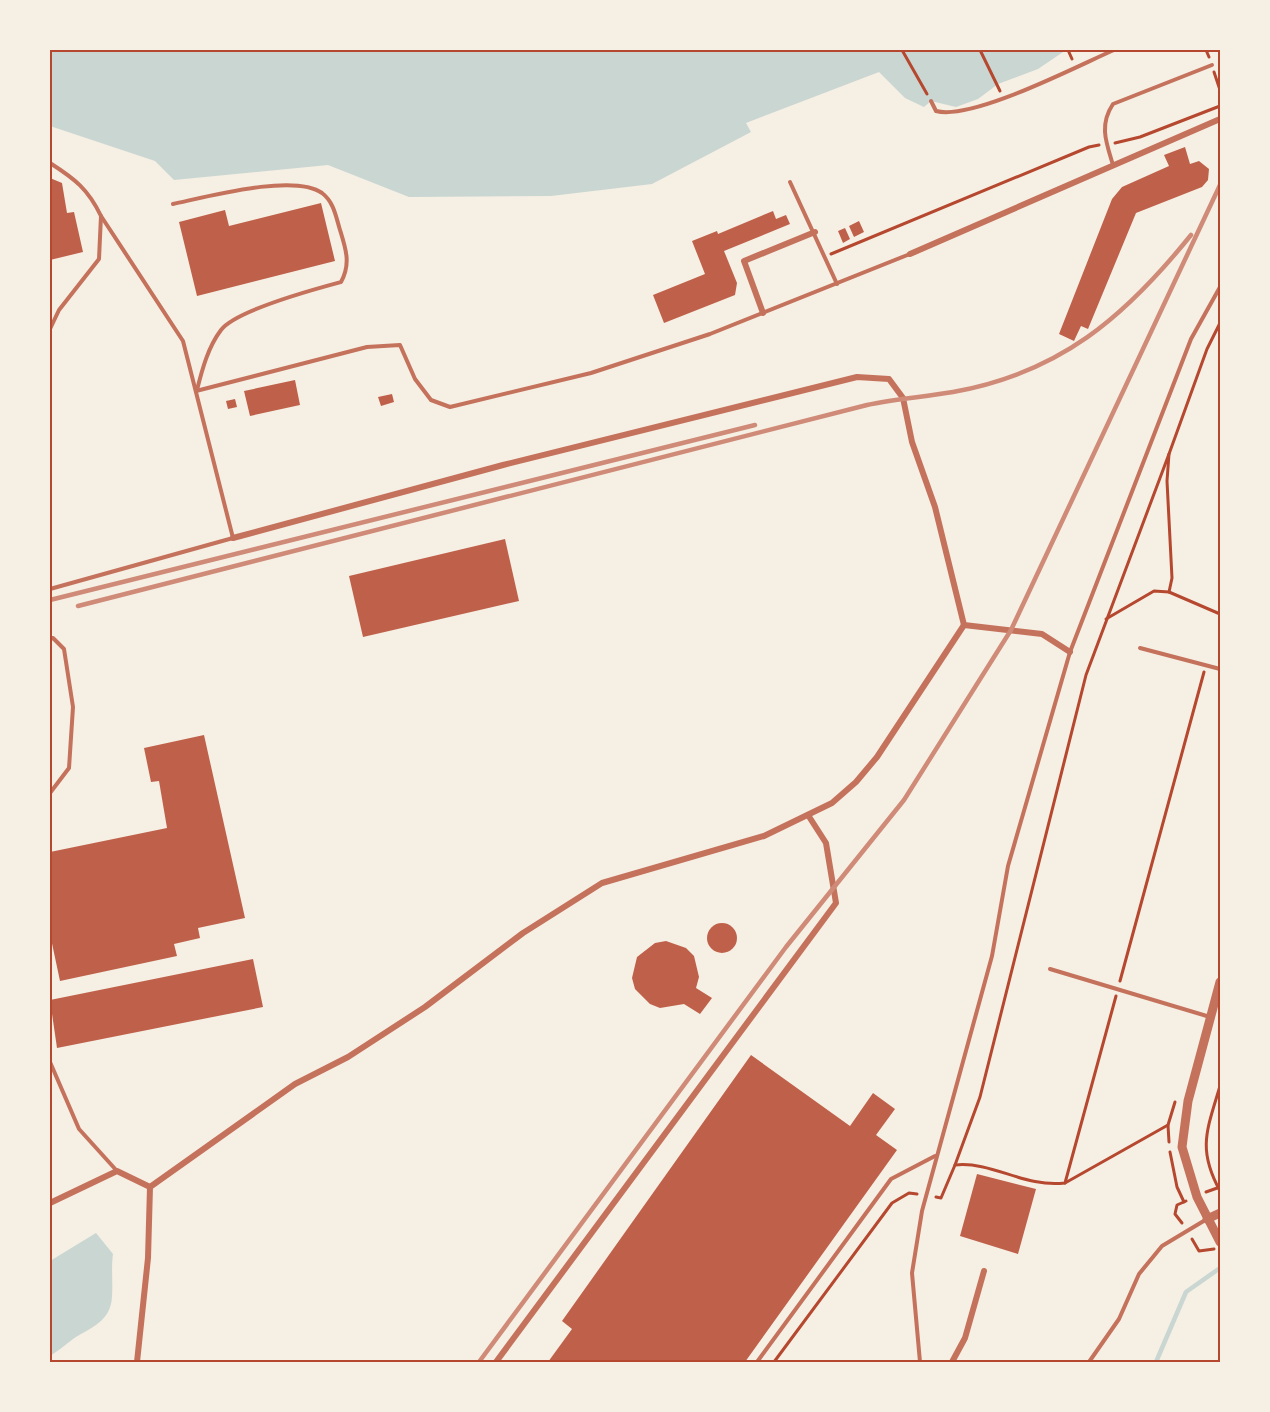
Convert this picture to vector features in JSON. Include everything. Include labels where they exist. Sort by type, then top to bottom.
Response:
[{"type":"street","points":[[910,254],[1221,119]]},
{"type":"street","points":[[763,314],[744,261],[815,232]]},
{"type":"street","points":[[150,1187],[295,1084],[348,1057],[425,1007],[523,933],[602,883],[723,850],[764,836],[832,803],[856,782],[877,757],[964,625],[935,507],[912,442],[903,398],[889,379],[857,377],[503,465],[233,538]]},
{"type":"street","points":[[964,625],[1042,634],[1070,652]]},
{"type":"street","points":[[496,1362],[836,903],[826,843],[808,815]]},
{"type":"street","points":[[1221,982],[1188,1101],[1182,1147],[1191,1180],[1207,1219],[1221,1242]]},
{"type":"street","points":[[50,1203],[117,1172],[150,1187]]},
{"type":"street","points":[[137,1362],[148,1258],[150,1187]]},
{"type":"street","points":[[1207,1219],[1221,1213]]},
{"type":"street","points":[[952,1362],[965,1338],[984,1271]]},
{"type":"lane","points":[[931,101],[936,111],[947,114],[970,110],[1027,90],[1114,50]]},
{"type":"lane","points":[[1113,166],[1103,133],[1105,115],[1113,104],[1212,65]]},
{"type":"lane","points":[[50,163],[70,176],[90,194],[101,216],[183,341],[233,538],[50,589]]},
{"type":"lane","points":[[789,182],[815,232],[837,284]]},
{"type":"lane","points":[[173,204],[257,187],[300,187],[321,193],[332,205],[344,243],[348,270],[341,282],[239,316],[221,329],[205,359],[196,391]]},
{"type":"lane","points":[[50,329],[59,310],[99,260],[101,216]]},
{"type":"lane","points":[[196,391],[367,347],[400,345],[415,379],[431,400],[450,407],[591,373],[763,314],[910,254]]},
{"type":"lane","points":[[920,1362],[912,1273],[935,1156],[992,956],[1008,866],[1070,652],[1191,339],[1221,287]]},
{"type":"lane","points":[[50,639],[53,638],[64,649],[73,707],[69,768],[50,793]]},
{"type":"lane","points":[[1140,648],[1221,669]]},
{"type":"lane","points":[[1050,969],[1211,1017]]},
{"type":"lane","points":[[50,1062],[80,1129],[117,1172]]},
{"type":"lane","points":[[757,1362],[891,1179],[935,1156]]},
{"type":"lane","points":[[1089,1362],[1119,1319],[1139,1274],[1162,1246],[1207,1219]]},
{"type":"path","points":[[902,50],[931,101]]},
{"type":"path","points":[[980,50],[998,84]]},
{"type":"path","points":[[825,257],[1089,147],[1140,137],[1221,106]]},
{"type":"path","points":[[774,1362],[892,1203],[909,1193],[941,1198],[980,1097],[1086,675],[1207,349],[1221,323]]},
{"type":"path","points":[[1169,454],[1167,481],[1172,578],[1169,592]]},
{"type":"path","points":[[1106,619],[1154,591],[1169,592],[1221,614]]},
{"type":"path","points":[[1065,1183],[1206,665]]},
{"type":"path","points":[[1221,1086],[1205,1142],[1208,1168],[1221,1191]]},
{"type":"path","points":[[955,1165],[967,1164],[1030,1183],[1065,1183],[1168,1125]]},
{"type":"shaded area","points":[[50,50],[1066,50],[1038,69],[998,84],[978,99],[956,107],[931,101],[924,107],[905,98],[879,72],[746,123],[751,132],[652,184],[551,196],[409,197],[328,165],[174,180],[155,161],[50,126]]},
{"type":"shaded area","points":[[96,1233],[113,1254],[111,1305],[99,1323],[50,1356],[50,1261]]},
{"type":"building","points":[[1185,147],[1190,164],[1199,161],[1209,169],[1208,180],[1202,187],[1136,213],[1088,329],[1081,326],[1074,341],[1059,334],[1112,199],[1122,187],[1169,166],[1164,155]]},
{"type":"building","points":[[50,178],[62,183],[67,213],[74,212],[83,252],[50,260]]},
{"type":"building","points":[[321,203],[335,261],[197,296],[179,222],[225,210],[229,226]]},
{"type":"building","points":[[773,211],[776,219],[786,215],[790,224],[724,251],[737,283],[735,295],[664,323],[653,295],[705,274],[692,241],[717,231],[718,234]]},
{"type":"building","points":[[859,221],[864,232],[854,237],[849,226]]},
{"type":"building","points":[[845,228],[850,239],[843,243],[838,231]]},
{"type":"building","points":[[295,380],[300,405],[250,416],[244,391]]},
{"type":"building","points":[[392,394],[394,402],[381,406],[378,397]]},
{"type":"building","points":[[235,399],[237,407],[228,409],[226,401]]},
{"type":"building","points":[[505,539],[519,601],[363,637],[349,576]]},
{"type":"building","points":[[204,735],[245,918],[198,928],[200,938],[174,944],[177,956],[60,981],[50,934],[50,852],[167,828],[159,781],[151,782],[144,748]]},
{"type":"building","points":[[722,923],[733,927],[737,938],[733,949],[722,953],[711,949],[707,938],[711,927]]},
{"type":"building","points":[[666,941],[686,948],[694,956],[699,977],[696,988],[712,998],[700,1014],[684,1004],[660,1008],[650,1004],[635,989],[632,978],[637,957],[655,943]]},
{"type":"building","points":[[253,959],[263,1007],[57,1048],[50,1000]]},
{"type":"building","points":[[751,1055],[850,1126],[873,1093],[895,1109],[876,1135],[897,1150],[745,1362],[548,1362],[572,1329],[562,1321]]},
{"type":"building","points":[[977,1174],[1036,1189],[1018,1254],[960,1236]]},
{"type":"waterway","points":[[1156,1362],[1186,1292],[1220,1268]]},
{"type":"railway","points":[[479,1362],[786,947],[904,800],[1011,630],[1220,185]]},
{"type":"railway","points":[[78,606],[867,405],[953,392],[991,383],[1026,371],[1058,356],[1087,337],[1115,316],[1141,291],[1191,235]]},
{"type":"railway","points":[[50,600],[755,425]]}]
